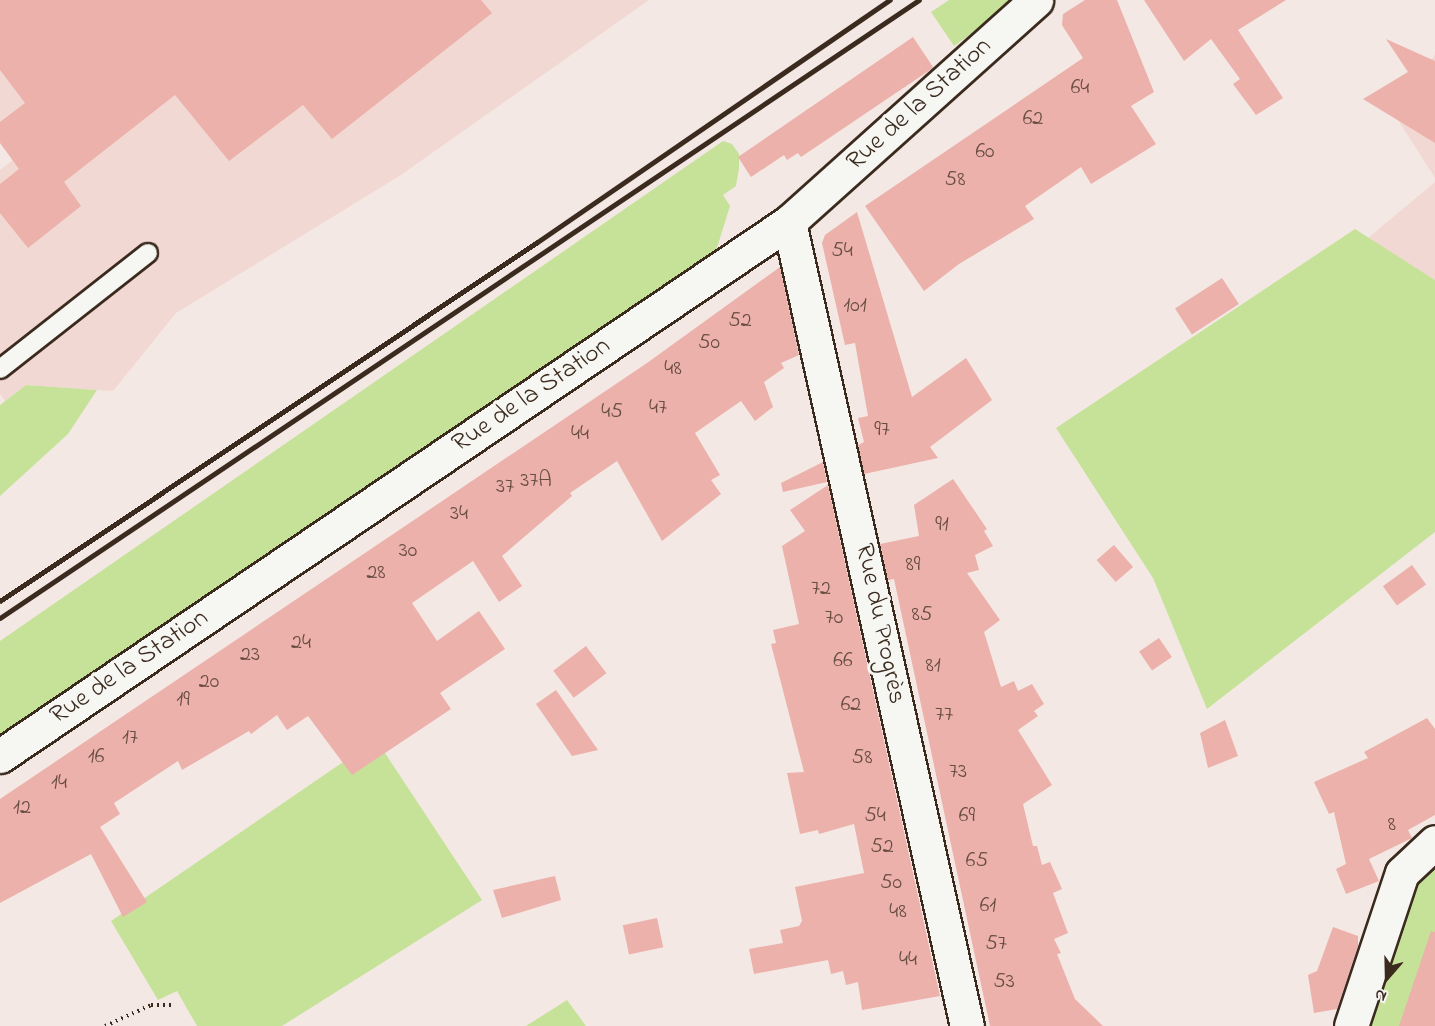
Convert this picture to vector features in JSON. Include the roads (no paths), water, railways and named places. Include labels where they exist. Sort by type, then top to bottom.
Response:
[{"type":"street","name":"Rue de la Station","points":[[0,756],[789,222],[1036,0]]},
{"type":"street","name":"Rue du Progrès","points":[[789,222],[967,1026]]},
{"type":"street","points":[[1350,1026],[1402,873],[1435,842]]},
{"type":"lane","points":[[0,369],[148,253]]},
{"type":"railway","points":[[0,601],[536,243],[890,0]]},
{"type":"railway","points":[[0,618],[919,0]]}]
